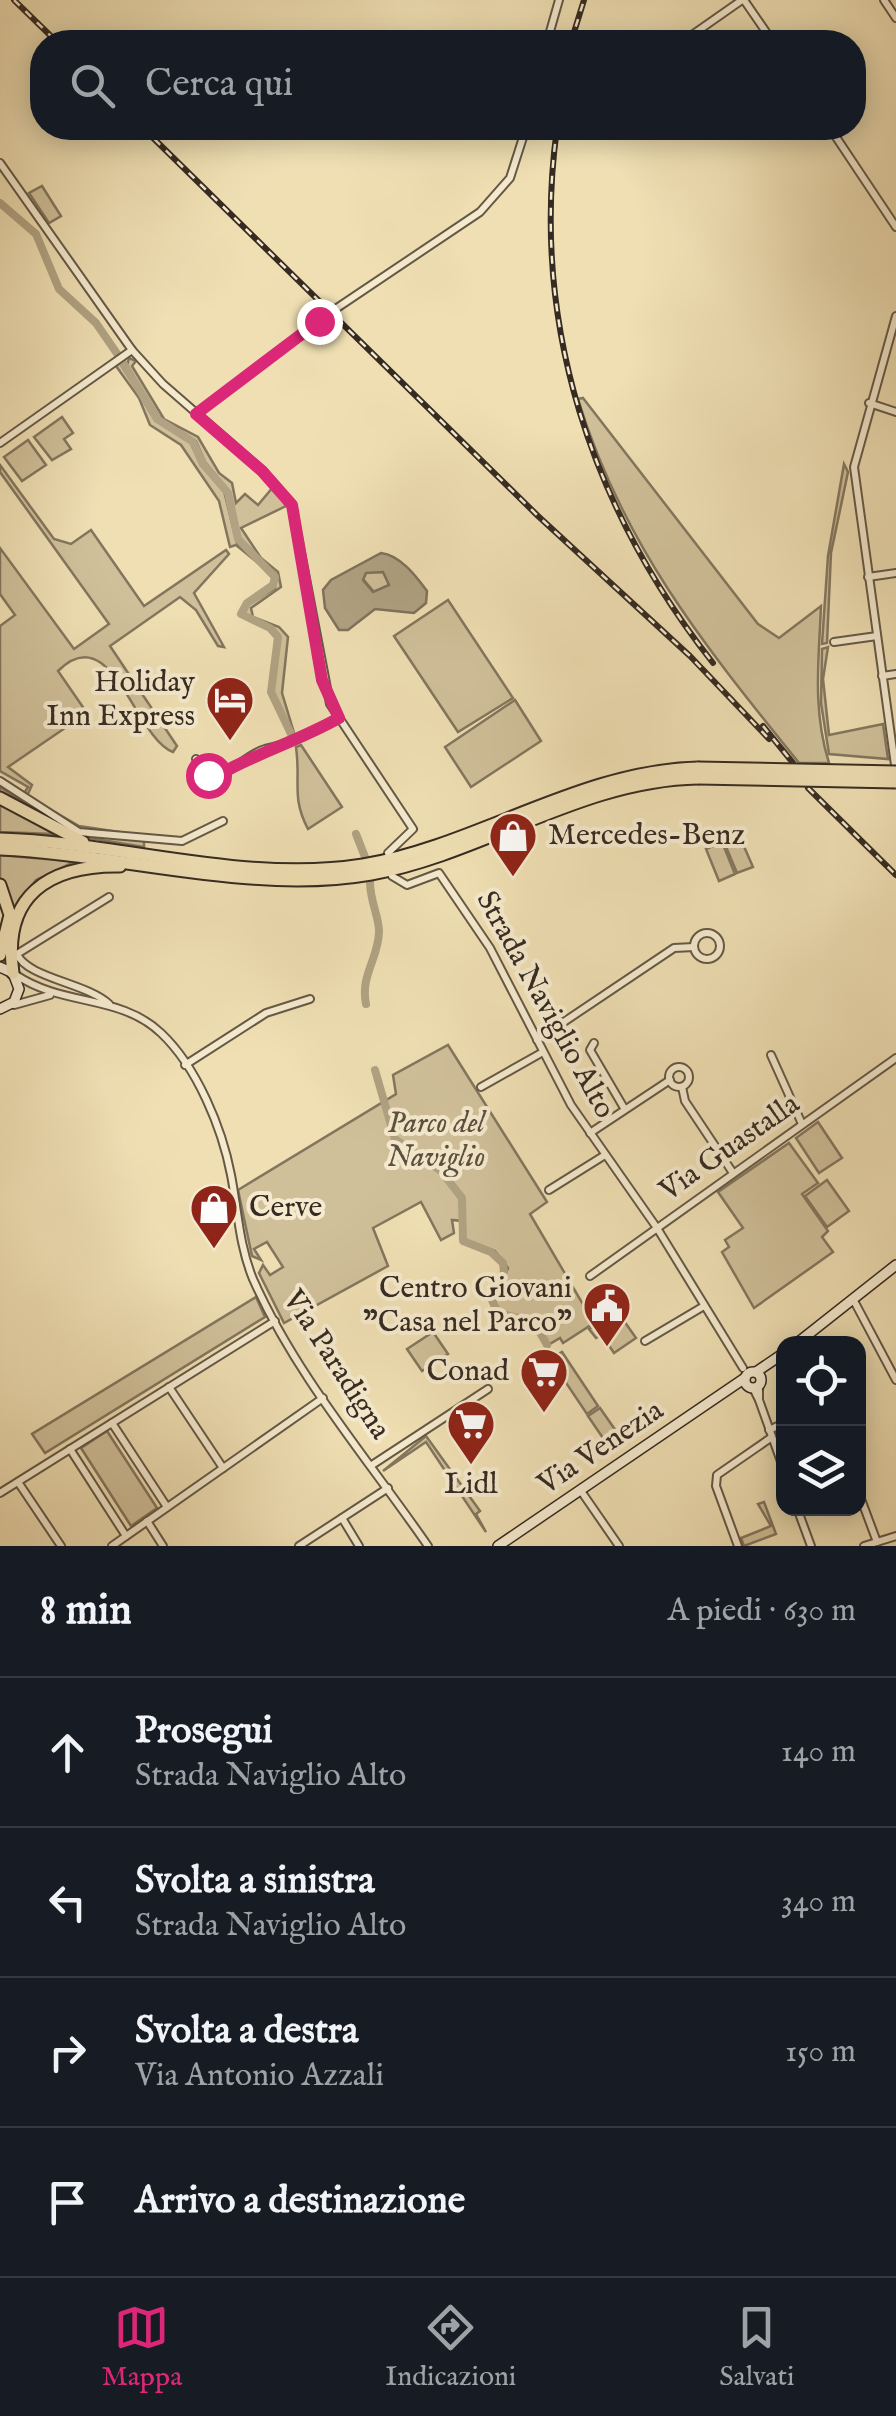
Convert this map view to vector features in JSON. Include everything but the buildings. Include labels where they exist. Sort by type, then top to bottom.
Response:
[{"type":"highway","points":[[0,839],[286,869],[361,865],[427,848],[596,786],[698,773],[895,768]]},
{"type":"highway","points":[[0,850],[284,878],[366,875],[431,858],[606,793],[698,773],[896,782]]},
{"type":"highway","points":[[0,798],[70,838],[150,854]]},
{"type":"highway","points":[[15,974],[10,951],[18,914],[35,888],[54,876],[113,866],[195,869]]},
{"type":"highway","points":[[0,885],[10,913],[0,955]]},
{"type":"street","points":[[551,30],[560,0]]},
{"type":"street","points":[[699,30],[743,0],[764,30]]},
{"type":"street","points":[[884,0],[896,18]]},
{"type":"street","points":[[196,414],[331,312],[480,212],[510,178],[522,140]]},
{"type":"street","points":[[838,140],[896,227]]},
{"type":"street","points":[[0,163],[125,355],[262,471],[292,505],[322,680],[339,718],[412,827],[411,834],[388,853]]},
{"type":"street","points":[[895,768],[854,463],[896,316]]},
{"type":"street","points":[[0,443],[125,355]]},
{"type":"street","points":[[869,404],[896,412]]},
{"type":"street","points":[[868,577],[896,573]]},
{"type":"street","points":[[834,642],[877,636]]},
{"type":"street","points":[[882,676],[896,674]]},
{"type":"street","points":[[196,759],[207,774],[216,776],[263,750],[294,743],[339,718]]},
{"type":"street","points":[[0,781],[79,832],[182,842],[223,821]]},
{"type":"street","name":"Strada Naviglio Alto","points":[[392,876],[404,885],[436,874],[445,877],[490,948],[590,1133],[753,1377],[776,1448]]},
{"type":"street","name":"Via Paradigna","points":[[109,897],[18,954],[30,968],[88,989],[160,1032],[185,1065],[218,1130],[247,1261],[275,1321],[323,1398],[428,1546]]},
{"type":"street","points":[[708,933],[718,938],[720,948],[708,960],[697,955],[694,947],[698,936],[708,933]]},
{"type":"street","points":[[537,1040],[674,948],[694,947]]},
{"type":"street","name":"Via Paradigna","points":[[0,967],[50,995],[110,1005]]},
{"type":"street","name":"Via Paradigna","points":[[3,1009],[18,996],[15,974]]},
{"type":"street","name":"Via Paradigna","points":[[3,1009],[50,995]]},
{"type":"street","points":[[185,1065],[266,1013],[310,999]]},
{"type":"street","points":[[594,1043],[590,1050],[624,1108]]},
{"type":"street","points":[[481,1087],[543,1052]]},
{"type":"street","points":[[772,1055],[802,1124]]},
{"type":"street","name":"Via Guastalla","points":[[590,1276],[896,1058]]},
{"type":"street","points":[[590,1133],[670,1080],[674,1070],[684,1069],[688,1081],[682,1087]]},
{"type":"street","points":[[670,1080],[682,1087],[685,1101],[733,1173]]},
{"type":"street","points":[[549,1190],[605,1154]]},
{"type":"street","points":[[806,1336],[896,1265]]},
{"type":"street","points":[[853,1299],[896,1380]]},
{"type":"street","points":[[646,1340],[704,1306]]},
{"type":"street","points":[[0,1493],[275,1321]]},
{"type":"street","points":[[753,1377],[776,1359]]},
{"type":"street","name":"Via Venezia","points":[[498,1546],[753,1377]]},
{"type":"street","points":[[170,1387],[223,1468]]},
{"type":"street","points":[[372,1466],[488,1389]]},
{"type":"street","points":[[112,1546],[323,1398]]},
{"type":"street","points":[[112,1423],[167,1507]]},
{"type":"street","points":[[738,1546],[716,1486],[717,1474],[780,1426]]},
{"type":"street","points":[[70,1449],[126,1536]]},
{"type":"street","points":[[18,1482],[61,1546]]},
{"type":"street","points":[[300,1546],[388,1488]]},
{"type":"street","points":[[581,1491],[619,1546]]},
{"type":"street","points":[[866,1512],[877,1542]]},
{"type":"street","points":[[800,1516],[811,1546]]},
{"type":"street","points":[[342,1518],[359,1546]]},
{"type":"street","points":[[147,1521],[163,1546]]},
{"type":"street","points":[[864,1546],[896,1536]]},
{"type":"green space","points":[[42,186],[61,216],[49,223],[29,193]]},
{"type":"green space","points":[[129,358],[136,361],[132,366],[164,419],[198,437],[219,473],[232,483],[236,503],[245,494],[258,505],[274,486],[286,506],[241,528],[261,558],[278,572],[281,587],[251,608],[253,617],[279,627],[288,637],[282,693],[295,736],[273,693],[279,635],[271,626],[244,615],[248,605],[275,588],[276,575],[240,541],[230,492],[205,462],[196,441],[159,417],[127,366]]},
{"type":"green space","points":[[120,363],[156,421],[190,441],[201,465],[224,491],[237,543],[263,567],[236,545],[230,547],[219,501],[181,445],[150,425],[139,398],[116,366]]},
{"type":"green space","points":[[583,398],[758,624],[779,638],[821,606],[818,703],[829,763],[799,763],[670,592],[618,501],[578,399]]},
{"type":"green space","points":[[62,417],[73,433],[64,439],[71,449],[52,460],[34,437]]},
{"type":"green space","points":[[28,440],[46,465],[22,481],[4,457]]},
{"type":"green space","points":[[844,464],[848,472],[831,553],[827,643],[822,644],[828,556]]},
{"type":"green space","points":[[0,465],[54,539],[71,544],[91,530],[144,606],[226,550],[229,554],[194,593],[224,647],[218,646],[196,610],[180,597],[110,646],[177,746],[173,752],[159,742],[108,669],[93,659],[77,658],[58,671],[87,713],[8,767],[32,785],[27,796],[79,826],[159,838],[84,831],[23,795],[28,787],[0,771],[0,626],[15,615],[0,594],[0,548],[74,649],[109,624],[0,472]]},
{"type":"green space","points":[[366,572],[383,572],[390,580],[388,586],[374,592],[363,579]]},
{"type":"green space","points":[[448,600],[513,698],[458,732],[394,636]]},
{"type":"green space","points":[[828,647],[823,679],[829,735],[883,724],[888,759],[829,754],[821,703],[822,649]]},
{"type":"green space","points":[[515,700],[541,741],[471,787],[445,747]]},
{"type":"green space","points":[[301,745],[342,807],[308,829],[298,798],[296,747]]},
{"type":"green space","points":[[0,787],[66,828],[144,840],[144,847],[71,835],[0,795]]},
{"type":"green space","points":[[0,801],[54,834],[0,832]]},
{"type":"green space","points":[[739,835],[753,867],[737,873],[724,842]]},
{"type":"green space","points":[[722,842],[735,874],[719,881],[706,849]]},
{"type":"green space","points":[[0,855],[72,863],[36,880],[14,909],[0,879]]},
{"type":"green space","name":"Parco del Naviglio","points":[[448,1045],[547,1202],[530,1214],[594,1323],[563,1343],[560,1338],[548,1345],[534,1321],[506,1313],[496,1305],[497,1290],[508,1268],[495,1251],[465,1240],[462,1221],[452,1220],[454,1233],[441,1240],[421,1202],[373,1228],[388,1266],[284,1323],[259,1273],[263,1265],[270,1275],[283,1267],[267,1242],[254,1249],[261,1260],[252,1256],[238,1190],[396,1094],[393,1075]]},
{"type":"green space","points":[[818,1122],[842,1158],[819,1173],[796,1138]]},
{"type":"green space","points":[[789,1143],[818,1183],[802,1194],[828,1231],[822,1237],[833,1252],[754,1308],[722,1252],[729,1247],[725,1240],[743,1228],[718,1192]]},
{"type":"green space","points":[[827,1180],[849,1211],[827,1227],[805,1196]]},
{"type":"green space","points":[[256,1297],[265,1317],[45,1453],[32,1434]]},
{"type":"green space","points":[[617,1311],[636,1338],[614,1353],[602,1335],[596,1338],[589,1329]]},
{"type":"green space","points":[[433,1332],[448,1354],[422,1371],[407,1349]]},
{"type":"green space","points":[[562,1352],[598,1406],[587,1414],[550,1359]]},
{"type":"green space","points":[[600,1408],[616,1431],[607,1437],[607,1444],[588,1416]]},
{"type":"green space","points":[[107,1431],[157,1508],[131,1526],[81,1448]]},
{"type":"green space","points":[[426,1436],[480,1511],[476,1514],[486,1532],[426,1442],[383,1471]]},
{"type":"green space","points":[[764,1502],[776,1534],[744,1546],[741,1538],[771,1526],[758,1504]]},
{"type":"shaded area","points":[[381,553],[401,562],[418,579],[427,591],[426,603],[414,613],[375,609],[348,630],[339,630],[325,608],[323,590],[331,580]],"holes":[[[383,572],[389,585],[373,592],[363,580],[366,573]]]},
{"type":"waterway","points":[[0,203],[36,234],[59,289],[96,323],[118,355]]},
{"type":"waterway","points":[[122,361],[157,419],[193,442],[203,464],[228,493],[238,539],[275,577],[273,585],[247,603],[241,614],[270,628],[278,637],[271,692],[293,738]]},
{"type":"waterway","points":[[356,834],[365,857]]},
{"type":"waterway","points":[[366,1004],[366,984],[379,931],[370,882]]},
{"type":"waterway","points":[[375,1070],[395,1139],[441,1171],[462,1198],[463,1241],[491,1252],[503,1263],[504,1272],[491,1295],[493,1303],[501,1313],[531,1323],[547,1345]]},
{"type":"railway","points":[[14,0],[45,30]]},
{"type":"railway","points":[[575,30],[584,0]]},
{"type":"railway","points":[[155,140],[538,516],[690,656],[769,739]]},
{"type":"railway","points":[[556,140],[551,201],[553,273],[563,343],[580,412],[603,478],[634,542],[670,604],[713,663]]},
{"type":"railway","points":[[763,726],[793,763]]},
{"type":"railway","points":[[808,788],[896,875]]},
{"type":"place","name":"Holiday Inn Express","points":[[230,742]]},
{"type":"place","name":"Mercedes-Benz","points":[[513,878]]},
{"type":"place","name":"Cerve","points":[[214,1250]]},
{"type":"place","name":"Centro Giovani \"Casa nel Parco\"","points":[[607,1348]]},
{"type":"place","name":"Conad","points":[[544,1414]]},
{"type":"place","name":"Lidl","points":[[471,1466]]},
{"type":"route","points":[[208,775],[216,776],[263,750],[292,744],[339,718],[322,680],[292,505],[262,471],[196,414],[319,321]]}]
